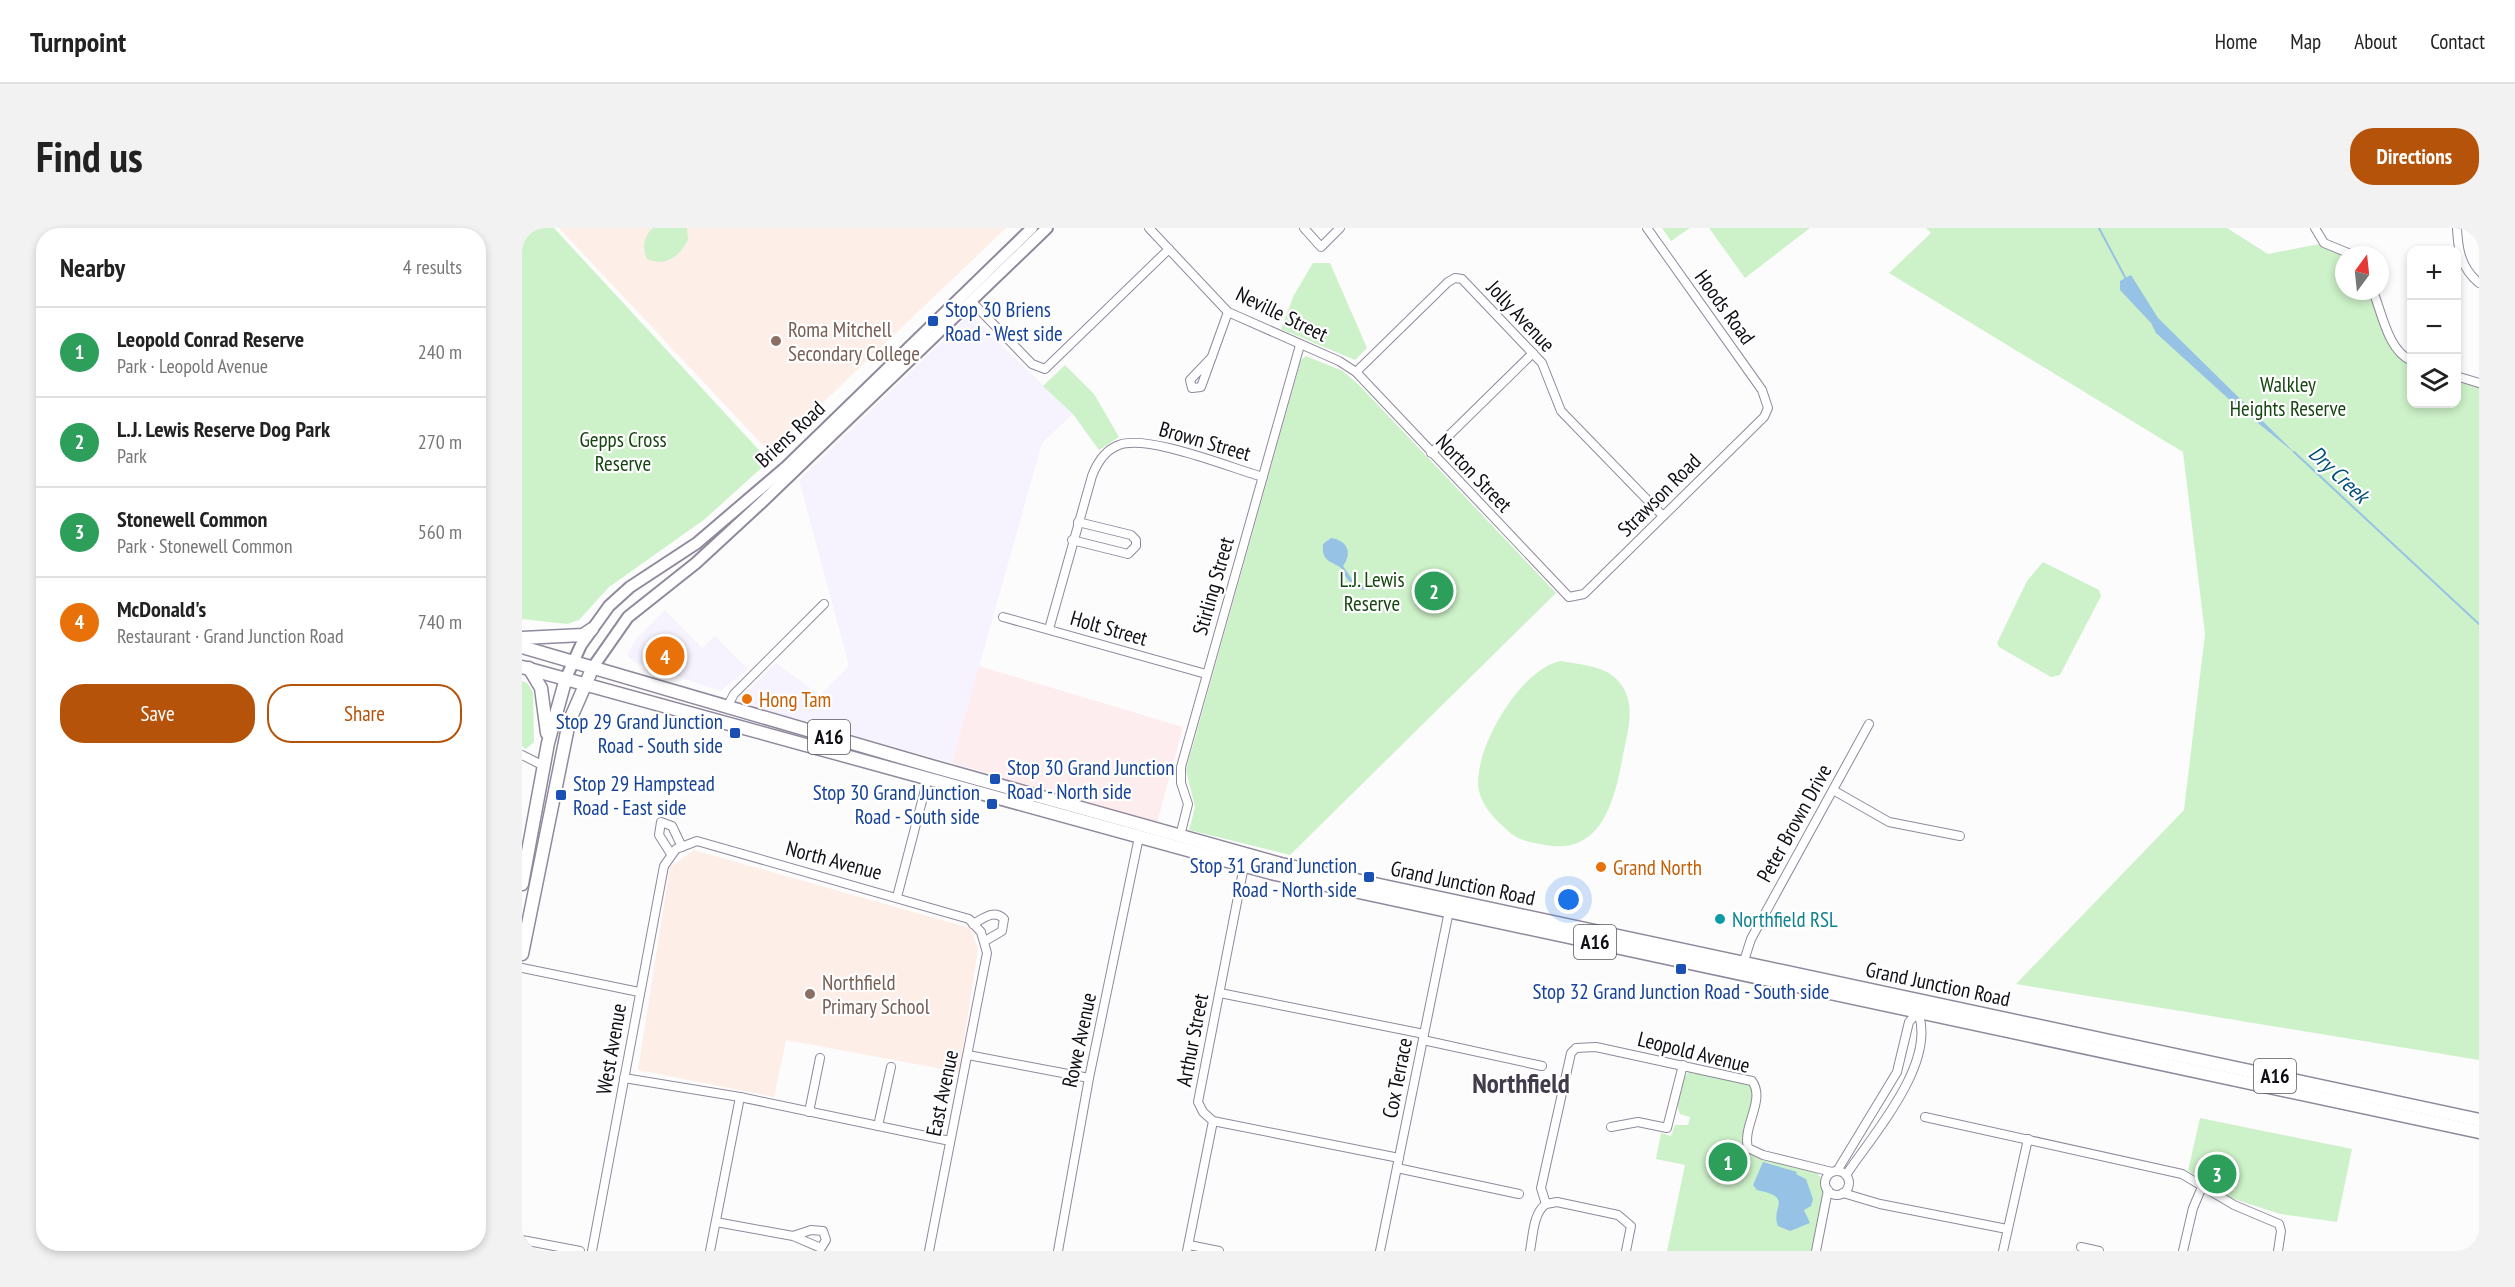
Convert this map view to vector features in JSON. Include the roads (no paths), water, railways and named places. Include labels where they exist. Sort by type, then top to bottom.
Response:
[{"type":"highway","points":[[522,638],[583,634],[592,629]]},
{"type":"highway","name":"Grand Junction Road","points":[[522,647],[727,707],[930,772]]},
{"type":"highway","points":[[525,667],[541,688],[548,743]]},
{"type":"highway","name":"Grand Junction Road","points":[[525,667],[723,721],[930,772],[1178,842],[1245,866],[1450,906],[1920,1006],[2479,1120]]},
{"type":"highway","points":[[522,954],[569,722],[593,667]]},
{"type":"highway","points":[[522,884],[548,743],[566,678]]},
{"type":"highway","points":[[723,721],[727,707]]},
{"type":"highway","name":"Grand Junction Road","points":[[1073,812],[1139,837],[1178,842],[1281,864],[1450,906]]},
{"type":"highway","name":"Grand Junction Road","points":[[1920,1006],[2479,1132]]},
{"type":"main road","name":"Briens Road","points":[[593,667],[628,617],[696,563],[770,496],[1032,228]]},
{"type":"main road","name":"Briens Road","points":[[566,678],[572,661],[609,606],[630,587],[697,543],[786,467],[967,297],[1047,228]]},
{"type":"street","name":"Neville Street","points":[[1149,228],[1228,312],[1339,361],[1356,372]]},
{"type":"street","points":[[1304,228],[1321,247],[1340,228]]},
{"type":"street","name":"Hoods Road","points":[[1647,228],[1762,390],[1768,408]]},
{"type":"street","points":[[2315,228],[2324,243],[2335,248]]},
{"type":"street","points":[[2457,228],[2458,252],[2464,267],[2479,283]]},
{"type":"street","points":[[967,297],[1032,364],[1040,369],[1056,361],[1169,249]]},
{"type":"street","name":"Jolly Avenue","points":[[1356,372],[1455,278],[1462,279],[1533,353],[1547,372],[1561,411],[1663,516]]},
{"type":"street","points":[[2376,300],[2395,348],[2401,356],[2407,359]]},
{"type":"street","points":[[1212,357],[1228,312]]},
{"type":"street","name":"Stirling Street","points":[[1178,842],[1188,804],[1180,783],[1181,766],[1300,345]]},
{"type":"street","points":[[1431,453],[1533,353]]},
{"type":"street","name":"Norton Street","points":[[1356,372],[1569,597]]},
{"type":"street","points":[[2461,377],[2479,383]]},
{"type":"street","name":"Strawson Road","points":[[1569,597],[1584,594],[1764,417],[1768,408]]},
{"type":"street","name":"Brown Street","points":[[1049,630],[1072,540],[1096,465],[1110,450],[1127,443],[1141,442],[1263,477]]},
{"type":"street","points":[[1072,540],[1128,554],[1134,552],[1136,546],[1136,540],[1131,535],[1078,522]]},
{"type":"street","points":[[727,707],[734,694],[824,604]]},
{"type":"street","name":"Holt Street","points":[[1003,616],[1206,674]]},
{"type":"street","name":"Peter Brown Drive","points":[[1741,968],[1751,939],[1869,724]]},
{"type":"street","points":[[522,755],[544,766]]},
{"type":"street","points":[[897,897],[930,772]]},
{"type":"street","points":[[1833,790],[1889,822],[1960,836]]},
{"type":"street","points":[[661,822],[672,826],[676,850],[658,835],[661,822]]},
{"type":"street","name":"Rowe Avenue","points":[[1058,1251],[1089,1078],[1139,837]]},
{"type":"street","name":"North Avenue","points":[[676,850],[697,841],[969,919],[981,932]]},
{"type":"street","name":"West Avenue","points":[[592,1251],[664,866],[676,850]]},
{"type":"street","name":"Arthur Street","points":[[1213,1121],[1203,1112],[1198,1102],[1245,866]]},
{"type":"street","name":"Cox Terrace","points":[[1380,1251],[1450,906]]},
{"type":"street","points":[[973,924],[991,914],[1000,915],[1004,919],[1002,931],[985,942]]},
{"type":"street","name":"East Avenue","points":[[929,1251],[987,953],[981,932]]},
{"type":"street","points":[[522,968],[639,992]]},
{"type":"street","points":[[1220,993],[1423,1037],[1542,1066]]},
{"type":"street","points":[[1816,1251],[1825,1210],[1826,1186],[1897,1072],[1909,1022],[1920,1006]]},
{"type":"street","points":[[1825,1210],[1840,1194],[1914,1073],[1924,1027],[1920,1006]]},
{"type":"street","name":"Leopold Avenue","points":[[1546,1203],[1541,1188],[1571,1053],[1576,1048],[1596,1047],[1752,1081],[1757,1094],[1747,1134],[1748,1148],[1754,1152],[1809,1167],[1834,1171],[1848,1178]]},
{"type":"street","points":[[968,1055],[1089,1078]]},
{"type":"street","points":[[809,1112],[820,1058]]},
{"type":"street","points":[[1611,1127],[1638,1122],[1667,1128],[1683,1065]]},
{"type":"street","points":[[878,1126],[891,1067]]},
{"type":"street","points":[[624,1078],[740,1097],[950,1141]]},
{"type":"street","points":[[710,1251],[740,1097]]},
{"type":"street","points":[[1925,1118],[2157,1166],[2182,1174],[2234,1205],[2279,1224],[2281,1237],[2278,1251]]},
{"type":"street","points":[[1219,1251],[1188,1248],[1213,1121],[1399,1158]]},
{"type":"street","points":[[2003,1251],[2028,1139]]},
{"type":"street","name":"Leopold Avenue","points":[[1809,1167],[1826,1186],[1840,1194],[1864,1197],[1880,1203],[2007,1229]]},
{"type":"street","points":[[1397,1168],[1519,1194]]},
{"type":"street","points":[[1848,1178],[1864,1197]]},
{"type":"street","points":[[2183,1251],[2193,1208],[2202,1187]]},
{"type":"street","points":[[1530,1251],[1540,1208],[1546,1203],[1557,1202],[1618,1215],[1631,1226],[1626,1251]]},
{"type":"street","points":[[716,1222],[794,1236]]},
{"type":"street","points":[[522,1240],[580,1251]]},
{"type":"street","points":[[2081,1247],[2099,1251]]},
{"type":"water","points":[[2131,275],[2158,318],[2296,454],[2232,402],[2156,333],[2151,323],[2120,290],[2120,281]]},
{"type":"water","points":[[1331,538],[1341,541],[1347,548],[1348,556],[1343,566],[1354,582],[1366,586],[1381,579],[1382,583],[1367,589],[1354,586],[1342,569],[1325,558],[1323,544]]},
{"type":"water","points":[[1763,1162],[1797,1172],[1796,1174],[1806,1179],[1813,1199],[1811,1206],[1804,1210],[1810,1223],[1790,1231],[1778,1226],[1776,1219],[1778,1200],[1775,1196],[1757,1190],[1753,1185]]},
{"type":"waterway","name":"Dry Creek","points":[[2099,228],[2126,279]]},
{"type":"waterway","name":"Dry Creek","points":[[2294,452],[2479,624]]},
{"type":"place","name":"Stop 30 Briens Road - West side","points":[[933,321]]},
{"type":"place","name":"Roma Mitchell Secondary College","points":[[776,341]]},
{"type":"place","name":"L.J. Lewis Reserve Dog Park","points":[[1434,591]]},
{"type":"place","name":"McDonald's","points":[[665,656]]},
{"type":"place","name":"Hong Tam","points":[[747,699]]},
{"type":"place","name":"Stop 29 Grand Junction Road - South side","points":[[735,733]]},
{"type":"place","name":"Stop 30 Grand Junction Road - North side","points":[[995,779]]},
{"type":"place","name":"Stop 29 Hampstead Road - East side","points":[[561,795]]},
{"type":"place","name":"Stop 30 Grand Junction Road - South side","points":[[992,804]]},
{"type":"place","name":"Grand North","points":[[1601,867]]},
{"type":"place","name":"Stop 31 Grand Junction Road - North side","points":[[1369,877]]},
{"type":"place","name":"Northfield RSL","points":[[1720,919]]},
{"type":"place","name":"Stop 32 Grand Junction Road - South side","points":[[1681,969]]},
{"type":"place","name":"Northfield Primary School","points":[[810,994]]},
{"type":"place","name":"Leopold Conrad Reserve","points":[[1728,1162]]},
{"type":"place","name":"Stonewell Common","points":[[2217,1174]]},
{"type":"district","name":"Northfield","points":[[1521,1083]]},
{"type":"park label","name":"Walkley Heights Reserve","points":[[2288,396]]},
{"type":"park label","name":"Gepps Cross Reserve","points":[[623,451]]},
{"type":"park label","name":"L.J. Lewis Reserve","points":[[1372,591]]}]
